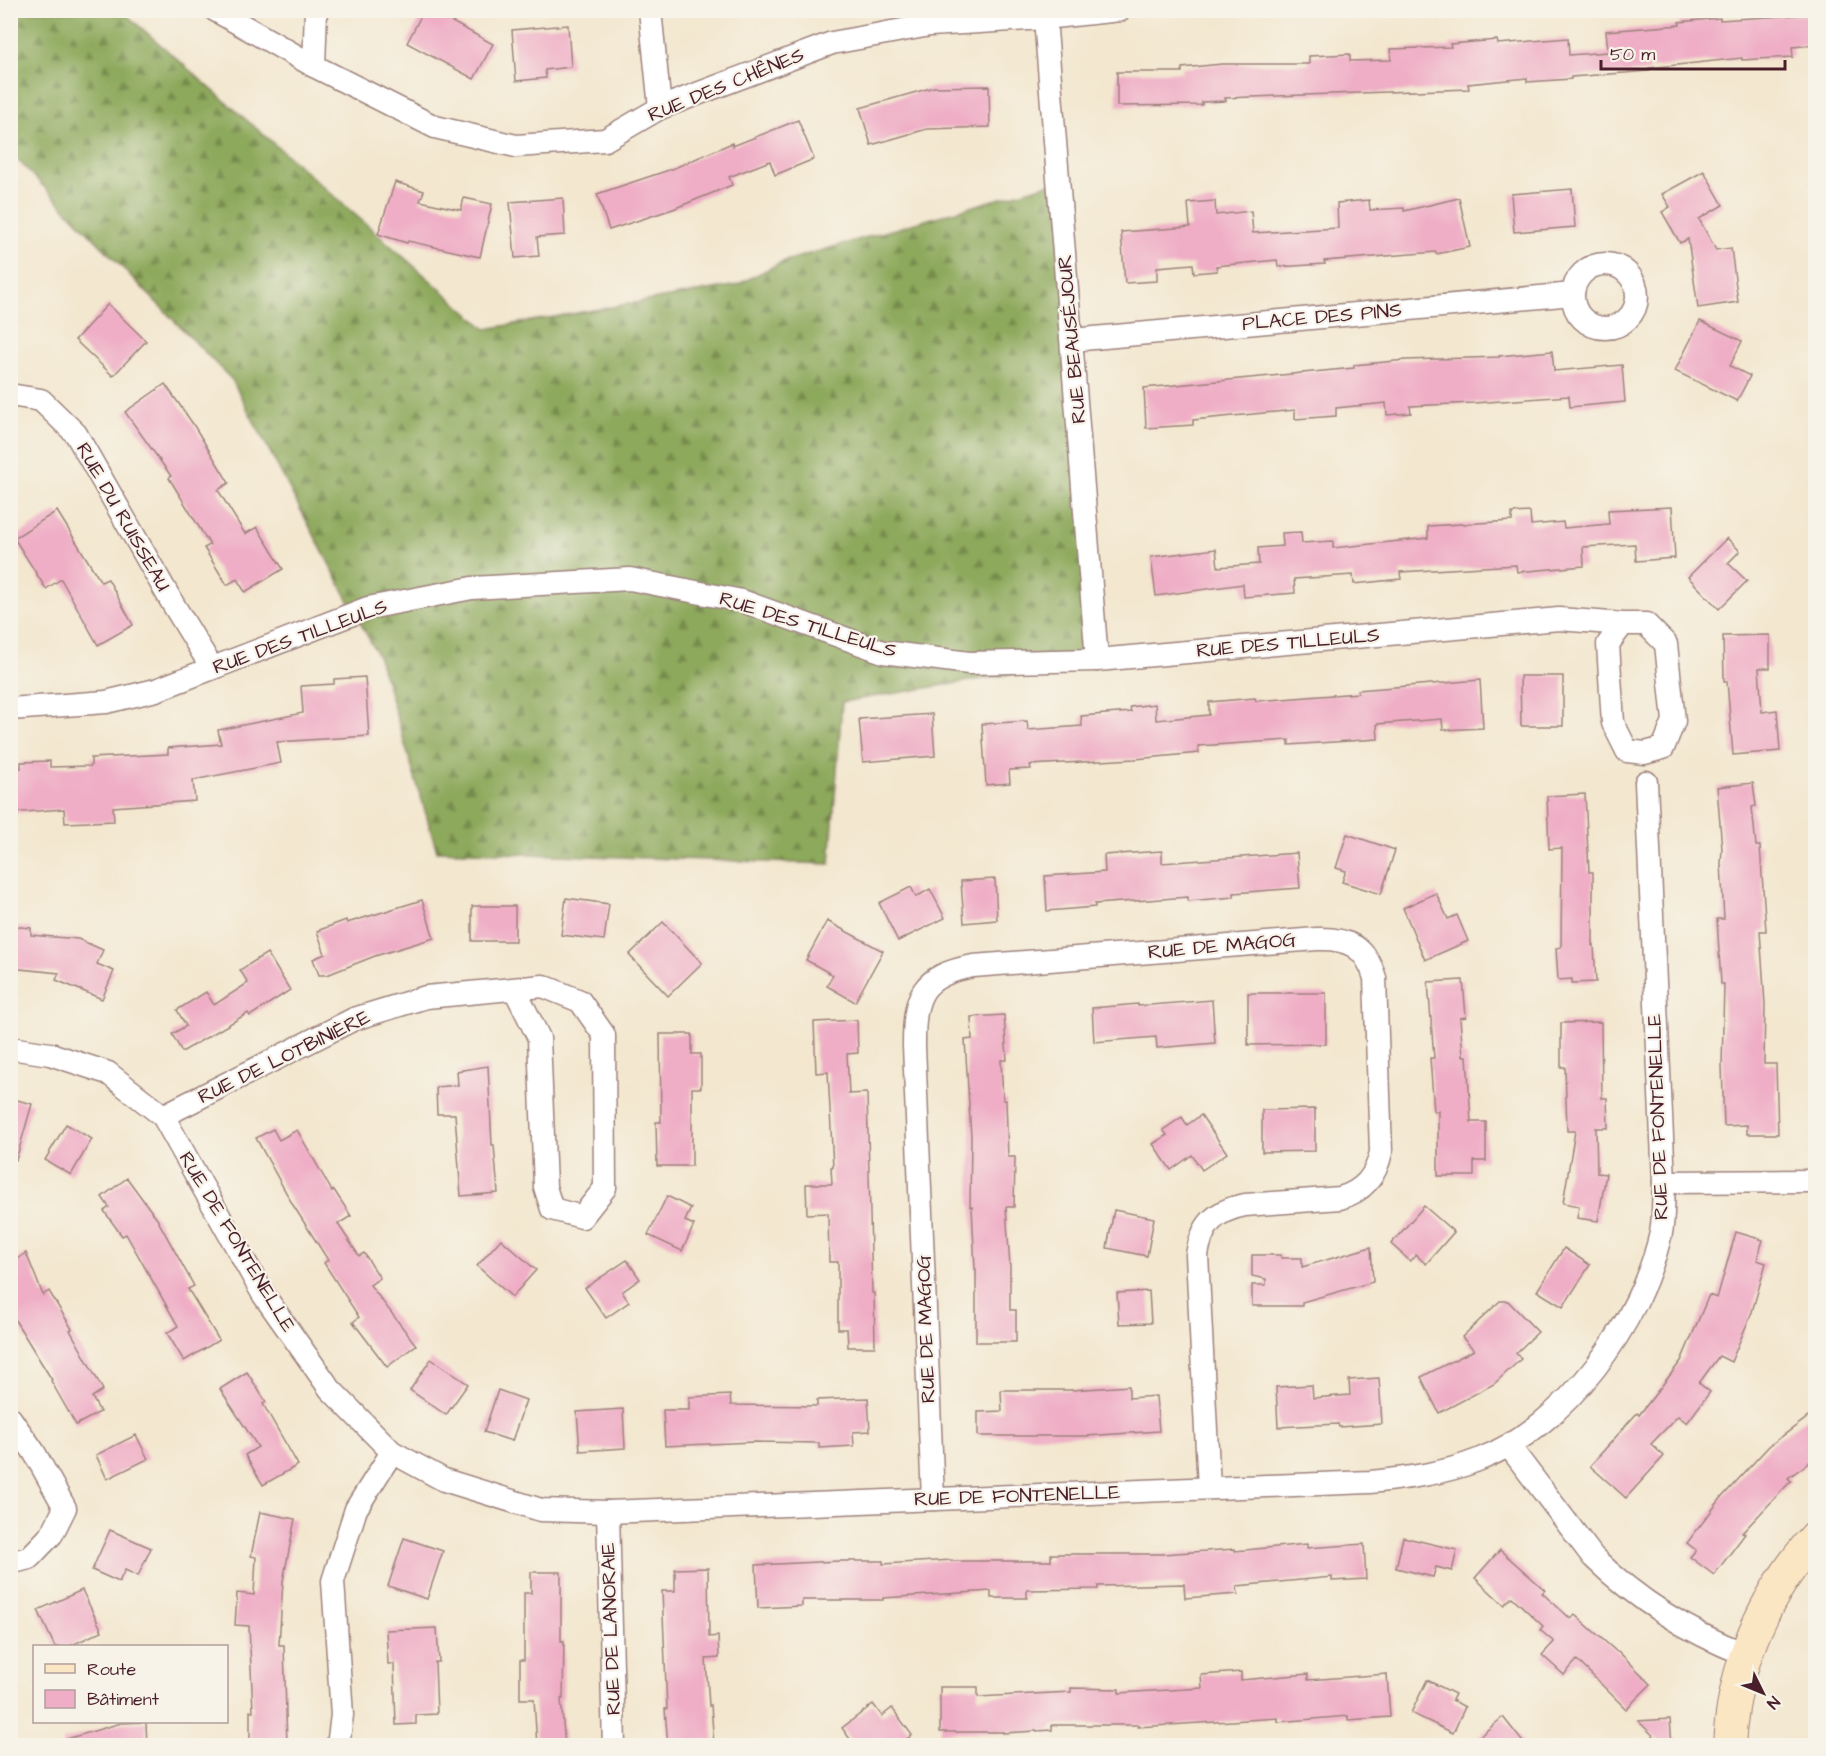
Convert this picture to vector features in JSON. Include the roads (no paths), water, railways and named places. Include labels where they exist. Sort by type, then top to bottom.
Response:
[{"type":"street","name":"RUE DES CHÊNES","points":[[215,10],[314,66],[435,127],[516,146],[605,140],[660,108],[832,43],[930,25],[1045,18],[1120,10]]},
{"type":"street","points":[[314,66],[316,10]]},
{"type":"street","points":[[650,10],[660,108]]},
{"type":"street","name":"RUE BEAUSÉJOUR","points":[[1045,18],[1097,660]]},
{"type":"street","name":"PLACE DES PINS","points":[[1072,340],[1573,294]]},
{"type":"street","name":"RUE DU RUISSEAU","points":[[10,395],[41,400],[76,434],[212,668]]},
{"type":"street","name":"RUE DES TILLEULS","points":[[10,709],[106,702],[156,690],[368,608],[472,588],[630,579],[742,601],[883,652],[969,663],[1097,660],[1559,619],[1646,624],[1666,644],[1674,721],[1663,748],[1645,753],[1627,751],[1613,723],[1608,644],[1623,624]]},
{"type":"street","name":"RUE DE FONTENELLE","points":[[10,1048],[50,1054],[108,1073],[163,1116],[263,1294],[330,1389],[392,1452],[444,1480],[541,1510],[608,1512],[1370,1482],[1418,1476],[1450,1470],[1479,1460],[1509,1446],[1544,1420],[1570,1396],[1611,1346],[1628,1319],[1648,1274],[1662,1231],[1664,1182],[1646,782]]},
{"type":"street","name":"RUE DE MAGOG","points":[[933,1499],[914,1046],[915,1014],[921,993],[942,975],[973,966],[1332,938],[1347,942],[1366,956],[1375,978],[1381,1152],[1379,1164],[1368,1183],[1350,1196],[1232,1207],[1212,1220],[1202,1231],[1197,1255],[1209,1488]]},
{"type":"street","name":"RUE DE LOTBINIÈRE","points":[[163,1116],[354,1019],[426,997],[543,986],[580,1001],[604,1035],[605,1188],[582,1218],[552,1209],[545,1187],[539,1038],[515,990]]},
{"type":"street","points":[[1664,1182],[1815,1181]]},
{"type":"street","points":[[10,1418],[34,1452],[65,1508],[52,1534],[29,1558],[10,1563]]},
{"type":"street","points":[[1509,1446],[1593,1557],[1607,1570],[1638,1596],[1672,1619],[1708,1639],[1745,1654]]},
{"type":"street","points":[[338,1746],[342,1715],[333,1581],[356,1509],[392,1452]]},
{"type":"street","name":"RUE DE LANORAIE","points":[[608,1512],[614,1746]]},
{"type":"street","points":[[1729,1746],[1735,1691],[1745,1654],[1759,1620],[1780,1581],[1815,1536]]}]
